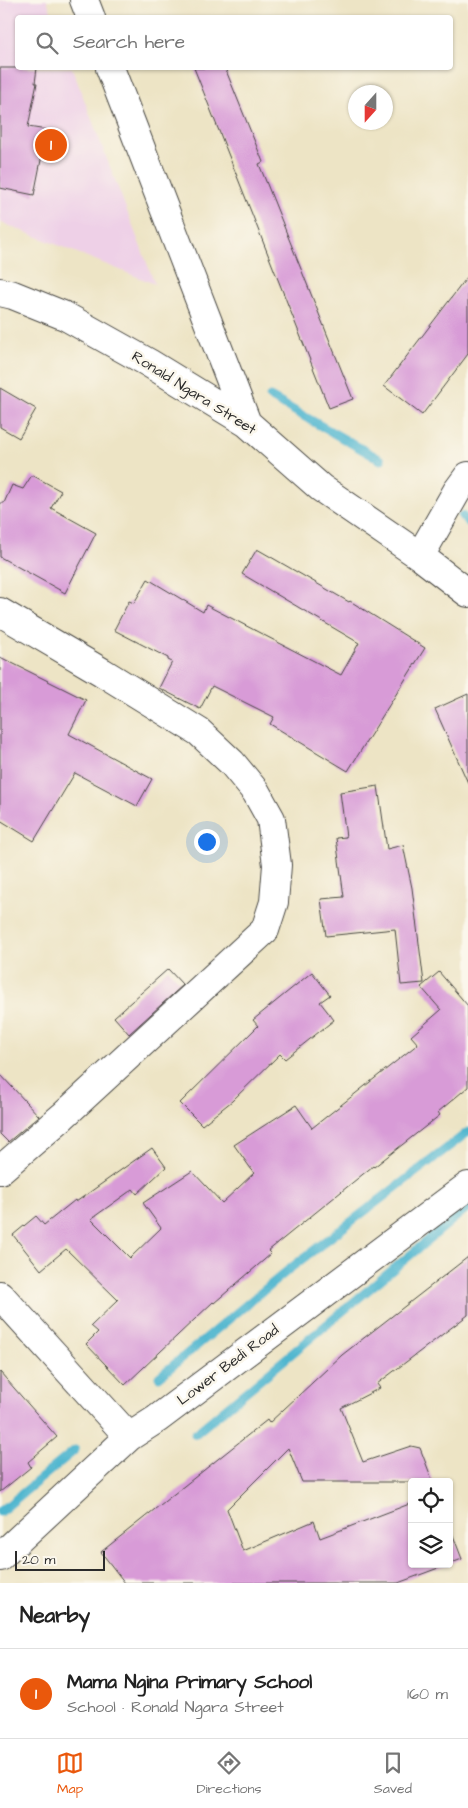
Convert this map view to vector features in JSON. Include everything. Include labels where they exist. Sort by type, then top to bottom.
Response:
[{"type":"street","points":[[84,0],[90,15]]},
{"type":"street","points":[[111,70],[247,423]]},
{"type":"street","name":"Ronald Ngara Street","points":[[0,292],[13,295],[65,316],[149,363],[247,423],[321,488],[420,556],[468,593]]},
{"type":"street","points":[[420,556],[457,491],[468,476]]},
{"type":"street","points":[[0,612],[199,732],[232,763],[256,792],[271,819],[276,865],[274,902],[265,930],[63,1116],[0,1170]]},
{"type":"street","name":"Lower Bedi Road","points":[[0,1557],[129,1437],[157,1419],[468,1186]]},
{"type":"street","points":[[0,1295],[129,1437]]},
{"type":"shaded area","points":[[0,0],[47,0],[52,15],[15,15],[15,70],[73,70],[155,284],[0,222]]},
{"type":"building","points":[[0,68],[37,70],[35,83],[37,83],[28,127],[47,130],[34,195],[0,188]]},
{"type":"building","points":[[195,70],[226,70],[263,162],[259,164],[353,399],[329,408]]},
{"type":"building","points":[[468,276],[468,354],[422,415],[384,386]]},
{"type":"building","points":[[0,388],[36,409],[19,438],[0,427]]},
{"type":"building","points":[[32,475],[61,491],[51,508],[96,533],[65,593],[0,557],[0,503],[4,503],[12,485],[23,489]]},
{"type":"building","points":[[257,549],[350,601],[425,648],[348,771],[270,724],[274,717],[212,686],[200,709],[159,688],[172,662],[168,658],[114,630],[129,601],[134,603],[148,579],[203,612],[206,605],[341,675],[359,643],[242,574]]},
{"type":"building","points":[[0,657],[86,700],[69,734],[152,779],[137,806],[75,773],[34,841],[0,820]]},
{"type":"building","points":[[468,694],[468,783],[435,709]]},
{"type":"building","points":[[378,786],[387,849],[403,845],[412,888],[424,983],[401,985],[395,929],[326,936],[321,899],[344,897],[336,838],[346,837],[340,792]]},
{"type":"building","points":[[168,969],[183,985],[129,1034],[114,1017]]},
{"type":"building","points":[[312,972],[330,995],[320,1002],[334,1020],[285,1059],[280,1054],[232,1101],[202,1125],[180,1103],[258,1026],[253,1020]]},
{"type":"building","points":[[439,972],[468,1006],[468,1087],[438,1112],[440,1115],[373,1166],[268,1251],[271,1254],[213,1302],[125,1385],[86,1344],[98,1332],[91,1326],[118,1300],[66,1249],[41,1270],[13,1235],[36,1216],[44,1225],[75,1200],[76,1202],[152,1148],[166,1167],[137,1194],[133,1189],[91,1219],[130,1258],[161,1228],[143,1203],[192,1171],[222,1203],[254,1173],[234,1145],[296,1105],[312,1128],[418,1044],[411,1036],[441,1010],[421,987]]},
{"type":"building","points":[[0,1074],[39,1116],[8,1142],[0,1134]]},
{"type":"building","points":[[468,1257],[468,1315],[377,1384],[380,1388],[341,1408],[363,1462],[411,1446],[420,1448],[431,1478],[408,1478],[408,1482],[302,1482],[288,1448],[227,1509],[243,1551],[314,1521],[320,1538],[408,1505],[408,1568],[438,1568],[398,1583],[125,1583],[101,1552],[267,1420],[269,1423],[342,1355]]},
{"type":"building","points":[[0,1372],[57,1437],[28,1462],[31,1467],[0,1492]]},
{"type":"building","points":[[453,1535],[462,1559],[453,1562]]},
{"type":"waterway","points":[[270,397],[381,460]]},
{"type":"waterway","points":[[462,516],[468,522]]},
{"type":"waterway","points":[[159,1377],[292,1267],[468,1132]]},
{"type":"waterway","points":[[195,1434],[468,1207]]},
{"type":"waterway","points":[[0,1512],[75,1450]]},
{"type":"place","name":"Mama Ngina Primary School","points":[[51,145]]}]
